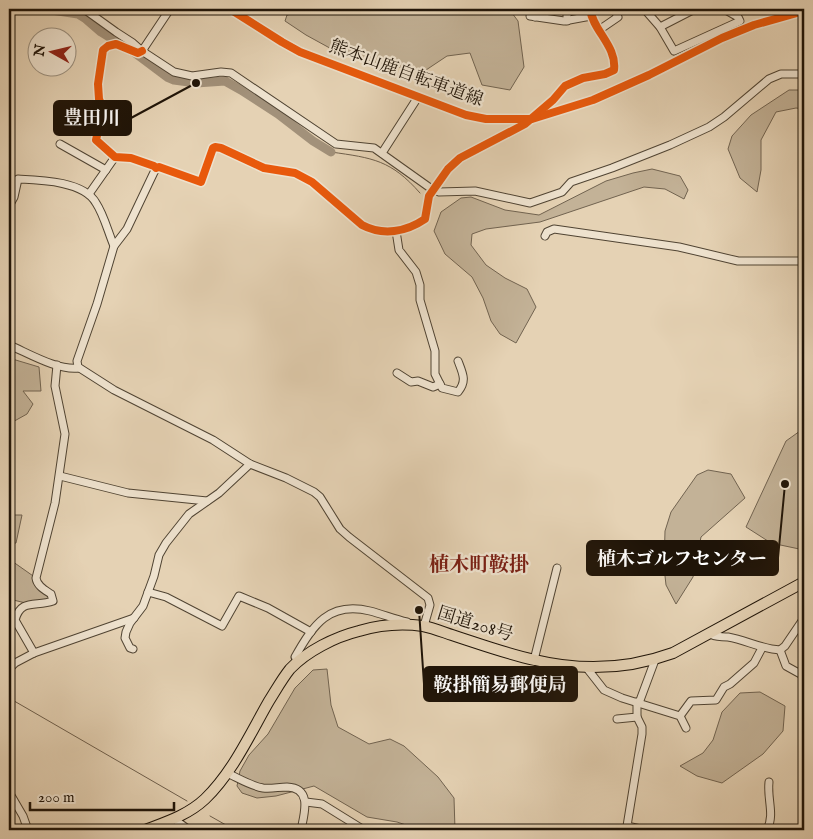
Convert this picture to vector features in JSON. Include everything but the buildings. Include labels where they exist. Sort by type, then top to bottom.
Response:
[{"type":"highway","name":"国道208号","points":[[145,830],[174,819],[205,799],[227,773],[277,688],[290,670],[299,661],[341,637],[380,626],[424,626],[534,660],[563,666],[604,667],[655,660],[673,653],[804,582]]},
{"type":"street","points":[[84,9],[174,72],[192,76],[221,72],[231,73],[336,144],[374,148],[433,190],[439,192],[475,191],[530,203],[562,192],[571,182],[612,168],[710,127],[724,118],[776,75],[804,74]]},
{"type":"street","points":[[142,51],[170,9]]},
{"type":"street","points":[[567,9],[567,21]]},
{"type":"street","points":[[599,30],[618,18],[614,9]]},
{"type":"street","points":[[648,9],[646,11],[660,27],[674,52],[740,21],[738,17],[726,9]]},
{"type":"street","points":[[660,27],[695,9]]},
{"type":"street","points":[[142,51],[138,52],[116,44],[108,46],[101,54],[98,84],[99,99],[104,108],[96,140],[115,157],[131,158],[201,182],[213,148],[220,148],[264,168],[303,176],[362,225],[369,229],[388,232],[415,226],[425,219],[427,201],[433,190],[448,169],[460,158],[525,124],[553,100],[565,86],[583,78],[605,74],[614,70],[614,55],[591,13],[567,21],[534,14]]},
{"type":"street","points":[[382,153],[418,97]]},
{"type":"street","points":[[60,144],[106,170]]},
{"type":"street","points":[[89,194],[115,157]]},
{"type":"street","points":[[79,368],[77,361],[97,304],[114,246],[127,229],[156,168]]},
{"type":"street","points":[[9,206],[14,197],[18,179],[51,181],[89,194],[96,202],[114,246]]},
{"type":"street","points":[[545,236],[554,229],[679,247],[738,261],[804,261]]},
{"type":"street","points":[[396,231],[399,250],[416,272],[420,285],[420,300],[435,351],[435,374],[442,388],[458,392],[463,386],[464,374],[458,361]]},
{"type":"street","points":[[9,346],[57,365],[71,369],[79,368],[114,390],[213,440],[250,464],[286,478],[320,497],[344,533],[428,598],[430,605],[424,626],[368,610],[340,609],[332,613],[311,632],[295,657],[299,661]]},
{"type":"street","points":[[34,653],[12,620],[24,606],[53,601],[52,594],[42,588],[36,578],[56,503],[65,434],[55,386],[57,365]]},
{"type":"street","points":[[397,374],[411,382],[418,381],[434,387],[440,384]]},
{"type":"street","points":[[133,649],[130,648],[125,638],[126,632],[144,606],[159,555],[166,543],[189,514],[208,501],[250,464]]},
{"type":"street","points":[[60,476],[128,493],[208,501]]},
{"type":"street","points":[[534,660],[557,568]]},
{"type":"street","points":[[148,592],[166,597],[222,626],[240,596],[268,608],[311,632]]},
{"type":"street","points":[[9,669],[15,663],[34,653],[134,618]]},
{"type":"street","points":[[709,633],[713,636],[740,640],[762,648],[780,650],[785,646],[804,618]]},
{"type":"street","points":[[680,716],[691,701],[716,700],[724,687],[754,663],[762,648]]},
{"type":"street","points":[[780,650],[786,666],[804,676]]},
{"type":"street","points":[[645,830],[627,826],[642,734],[642,727],[637,717],[638,702],[655,660]]},
{"type":"street","points":[[586,668],[604,690],[680,716],[686,728]]},
{"type":"street","points":[[617,719],[637,717]]},
{"type":"street","points":[[227,773],[262,788],[292,788],[300,792],[306,802],[300,830]]},
{"type":"street","points":[[767,830],[772,815],[768,782]]},
{"type":"street","points":[[9,792],[23,816],[28,830]]},
{"type":"street","points":[[306,802],[322,804],[364,830]]},
{"type":"street","points":[[174,819],[189,830]]},
{"type":"shaded area","points":[[311,9],[509,9],[518,21],[524,67],[510,90],[482,85],[470,53],[447,56],[426,70],[390,66],[337,52],[285,21],[287,15]]},
{"type":"shaded area","points":[[789,90],[804,90],[804,109],[796,108],[776,112],[761,140],[761,170],[757,192],[740,178],[728,149],[732,136],[751,115]]},
{"type":"shaded area","points":[[652,169],[680,176],[688,190],[684,199],[665,189],[644,187],[540,222],[486,229],[472,234],[471,245],[486,265],[505,278],[527,289],[536,307],[516,343],[500,334],[491,321],[483,298],[472,277],[445,254],[434,231],[441,212],[461,198],[471,197],[505,210],[539,215],[606,181]]},
{"type":"shaded area","points":[[9,358],[39,367],[41,391],[23,391],[33,404],[27,414],[9,424]]},
{"type":"shaded area","points":[[800,431],[804,433],[804,550],[771,543],[746,527],[786,441]]},
{"type":"shaded area","points":[[708,470],[731,474],[745,498],[701,537],[693,577],[676,604],[666,585],[664,567],[665,531],[671,512],[697,475]]},
{"type":"shaded area","points":[[9,497],[12,515],[22,515],[16,543],[9,544]]},
{"type":"shaded area","points":[[9,559],[36,578],[52,598],[30,604],[9,599]]},
{"type":"shaded area","points":[[327,669],[331,705],[338,727],[369,744],[390,739],[404,746],[438,777],[454,798],[455,830],[421,830],[397,822],[367,817],[314,786],[276,796],[257,798],[242,793],[237,786],[240,771],[249,755],[268,734],[295,688],[313,670]]},
{"type":"shaded area","points":[[760,692],[785,706],[783,731],[763,754],[722,783],[697,776],[680,766],[703,753],[713,740],[722,712],[740,693]]},
{"type":"waterway","points":[[45,9],[78,14],[101,32],[174,80],[196,83],[225,81],[278,114],[313,141],[331,152]]},
{"type":"waterway","points":[[331,152],[359,156],[380,162],[400,174],[420,193]]},
{"type":"waterway","points":[[9,698],[187,801]]},
{"type":"waterway","points":[[210,816],[233,829],[239,830]]},
{"type":"cycle path","name":"熊本山鹿自転車道線","points":[[230,9],[300,52],[466,115],[486,119],[532,119],[593,100],[649,75],[722,38],[754,25],[804,11]]},
{"type":"cycle path","points":[[142,51],[138,53],[116,44],[108,46],[103,50],[98,84],[99,99],[103,108],[96,140],[115,157],[131,158],[201,182],[213,148],[221,148],[264,168],[295,173],[312,182],[362,225],[378,231],[394,231],[410,227],[425,219],[429,196],[448,169],[460,158],[525,124],[553,100],[565,86],[583,78],[605,74],[614,70],[612,53],[595,24],[590,9]]},
{"type":"place","name":"豊田川","points":[[196,83]]},
{"type":"place","name":"植木ゴルフセンター","points":[[785,484]]},
{"type":"place","name":"鞍掛簡易郵便局","points":[[419,610]]},
{"type":"district","name":"植木町鞍掛","points":[[479,565]]}]
